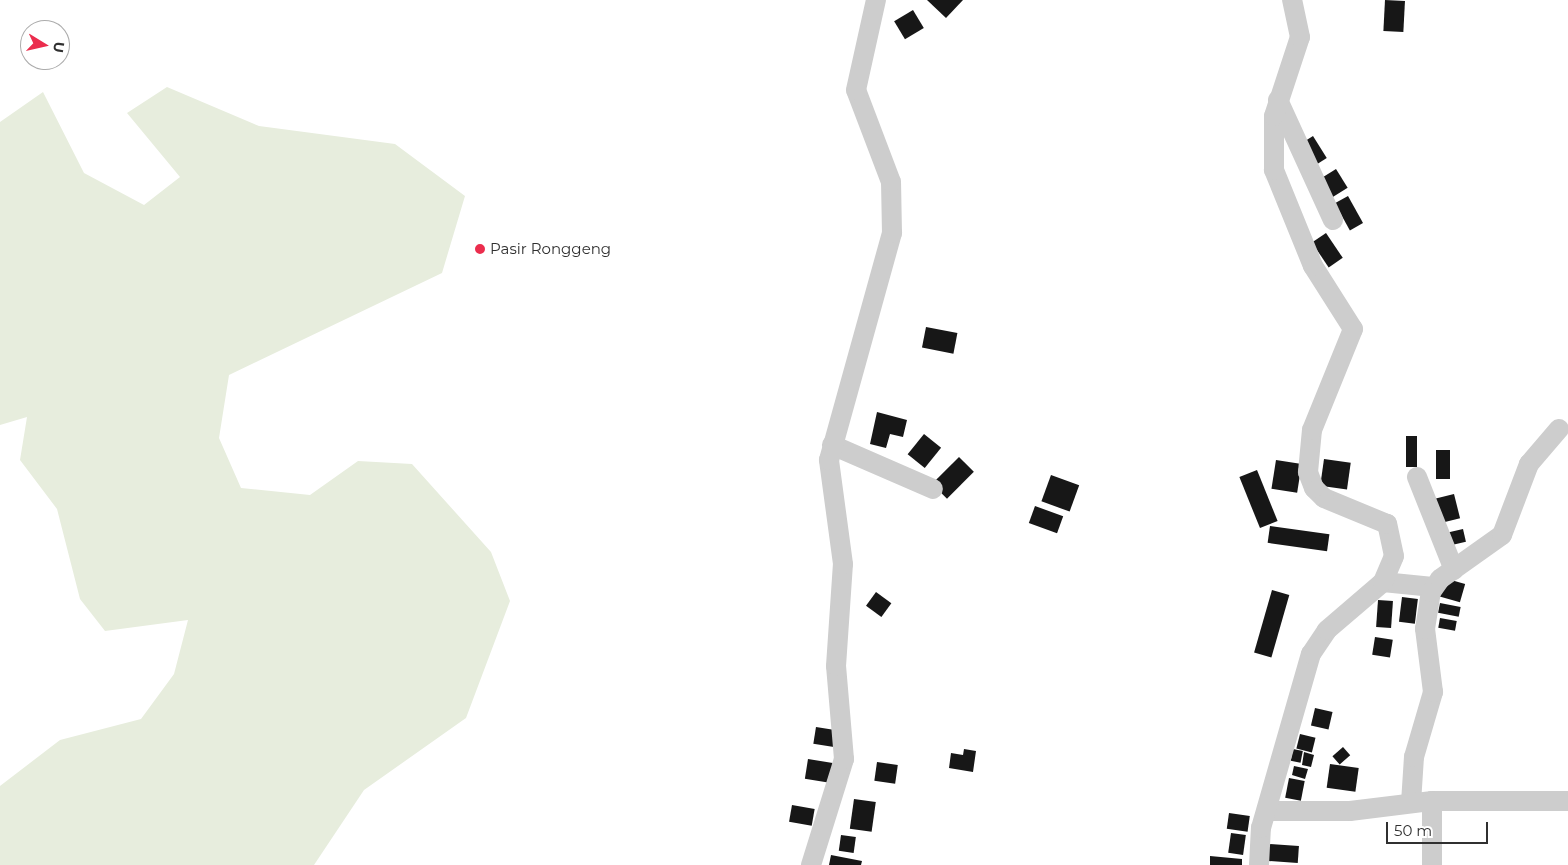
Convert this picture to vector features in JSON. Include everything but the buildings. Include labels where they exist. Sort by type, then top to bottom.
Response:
[{"type":"street","points":[[811,865],[844,759],[836,666],[843,564],[829,477],[832,445],[892,233],[891,182],[856,90],[876,0]]},
{"type":"street","points":[[1259,865],[1257,850],[1311,654],[1327,630],[1383,582],[1394,556],[1390,528],[1379,519],[1324,498],[1309,478],[1312,430],[1353,329],[1323,285],[1282,197],[1272,155],[1278,100],[1300,37],[1292,0]]},
{"type":"street","points":[[1278,100],[1333,220]]},
{"type":"street","points":[[1411,803],[1414,757],[1433,692],[1425,629],[1433,587],[1507,529],[1529,464],[1559,429]]},
{"type":"street","points":[[832,445],[933,489]]},
{"type":"street","points":[[1417,477],[1454,570]]},
{"type":"street","points":[[1383,582],[1433,587]]},
{"type":"street","points":[[1267,811],[1350,811],[1432,801],[1568,801]]},
{"type":"street","points":[[1432,801],[1432,865]]},
{"type":"green space","points":[[167,87],[259,126],[395,144],[465,196],[442,273],[229,375],[219,438],[241,488],[310,495],[358,461],[412,464],[491,552],[510,601],[466,718],[364,790],[314,865],[0,865],[0,786],[60,740],[141,719],[174,674],[188,620],[105,631],[80,599],[57,509],[20,460],[27,417],[0,425],[0,122],[43,92],[84,173],[144,205],[180,177],[127,113]]},
{"type":"place","name":"Pasir Ronggeng","points":[[480,249]]}]
